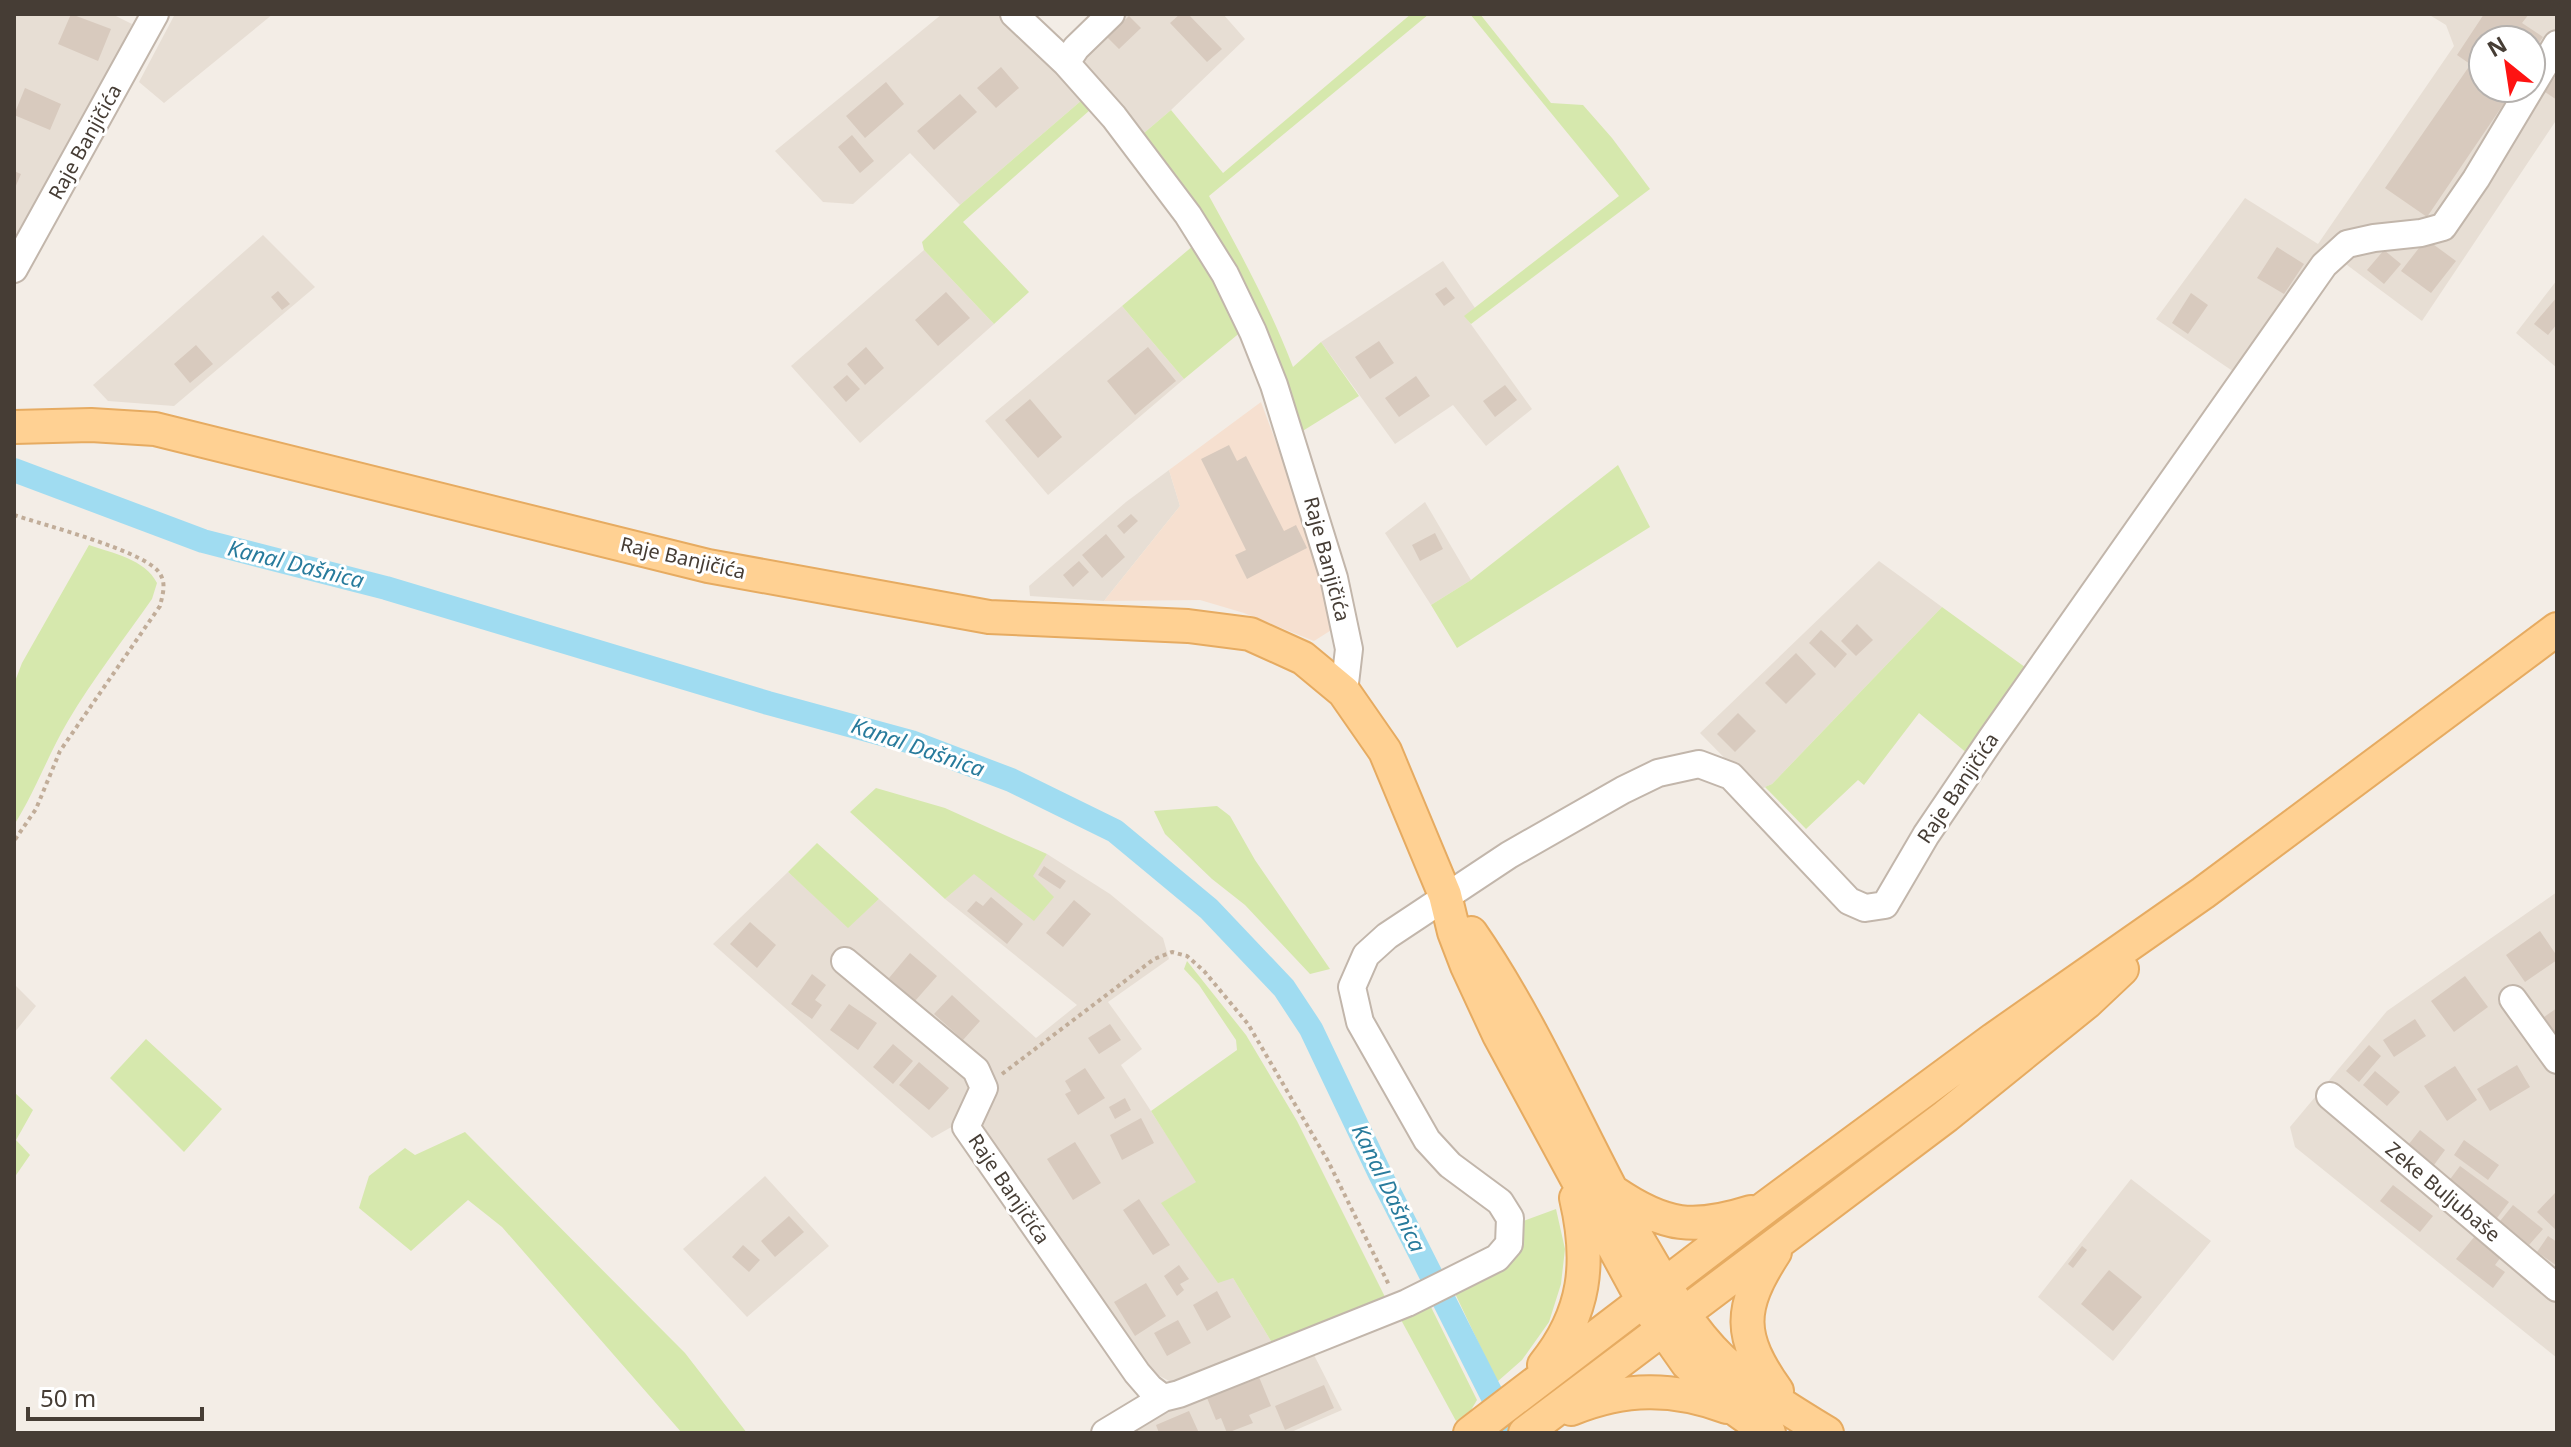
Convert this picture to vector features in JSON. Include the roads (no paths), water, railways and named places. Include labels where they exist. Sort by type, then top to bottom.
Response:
[{"type":"main road","name":"Raje Banjičića","points":[[14,427],[91,425],[155,429],[708,566],[989,617],[1188,626],[1250,634],[1303,658],[1344,692],[1385,751],[1445,895]]},
{"type":"main road","points":[[1470,1433],[1766,1207],[1994,1039],[2203,893],[2557,629]]},
{"type":"main road","points":[[1532,1428],[1946,1116],[2087,1002],[2203,893]]},
{"type":"main road","points":[[1445,895],[1467,966],[1499,1035],[1568,1164],[1672,1320],[1687,1363],[1738,1411]]},
{"type":"main road","points":[[1445,895],[1510,996],[1610,1190],[1653,1292]]},
{"type":"main road","points":[[1516,1398],[1568,1330],[1579,1303],[1585,1258],[1568,1164]]},
{"type":"main road","points":[[1610,1190],[1661,1219],[1684,1223],[1711,1222],[1766,1207]]},
{"type":"main road","points":[[1780,1422],[1749,1340],[1746,1317],[1759,1276],[1783,1240]]},
{"type":"main road","points":[[1672,1320],[1722,1360],[1780,1422]]},
{"type":"main road","points":[[1532,1428],[1598,1398],[1652,1391],[1704,1398],[1738,1411],[1827,1433]]},
{"type":"street","name":"Raje Banjičića","points":[[14,269],[155,14]]},
{"type":"street","name":"Raje Banjičića","points":[[1014,14],[1066,63],[1114,117],[1188,215],[1225,274],[1274,385],[1334,578],[1349,649],[1344,692]]},
{"type":"street","points":[[1066,63],[1076,48],[1111,14]]},
{"type":"street","name":"Raje Banjičića","points":[[845,961],[976,1070],[984,1088],[966,1127],[1137,1373],[1163,1398],[1404,1305],[1497,1258],[1509,1244],[1510,1218],[1500,1202],[1450,1165],[1427,1140],[1360,1022],[1352,987],[1366,955],[1387,936],[1445,895],[1509,855],[1658,773],[1699,764],[1731,776],[1849,901],[1865,908],[1885,905],[1926,835],[1991,739],[2324,265],[2347,244],[2443,227],[2476,179],[2557,44]]},
{"type":"street","points":[[2513,999],[2557,1060]]},
{"type":"street","name":"Zeke Buljubaše","points":[[2330,1096],[2557,1288]]},
{"type":"street","points":[[1105,1433],[1163,1398]]},
{"type":"waterway","name":"Kanal Dašnica","points":[[14,470],[203,541],[386,588],[768,703],[911,742],[1011,780],[1115,831],[1209,909],[1284,988],[1311,1029],[1380,1174],[1511,1433]]}]
